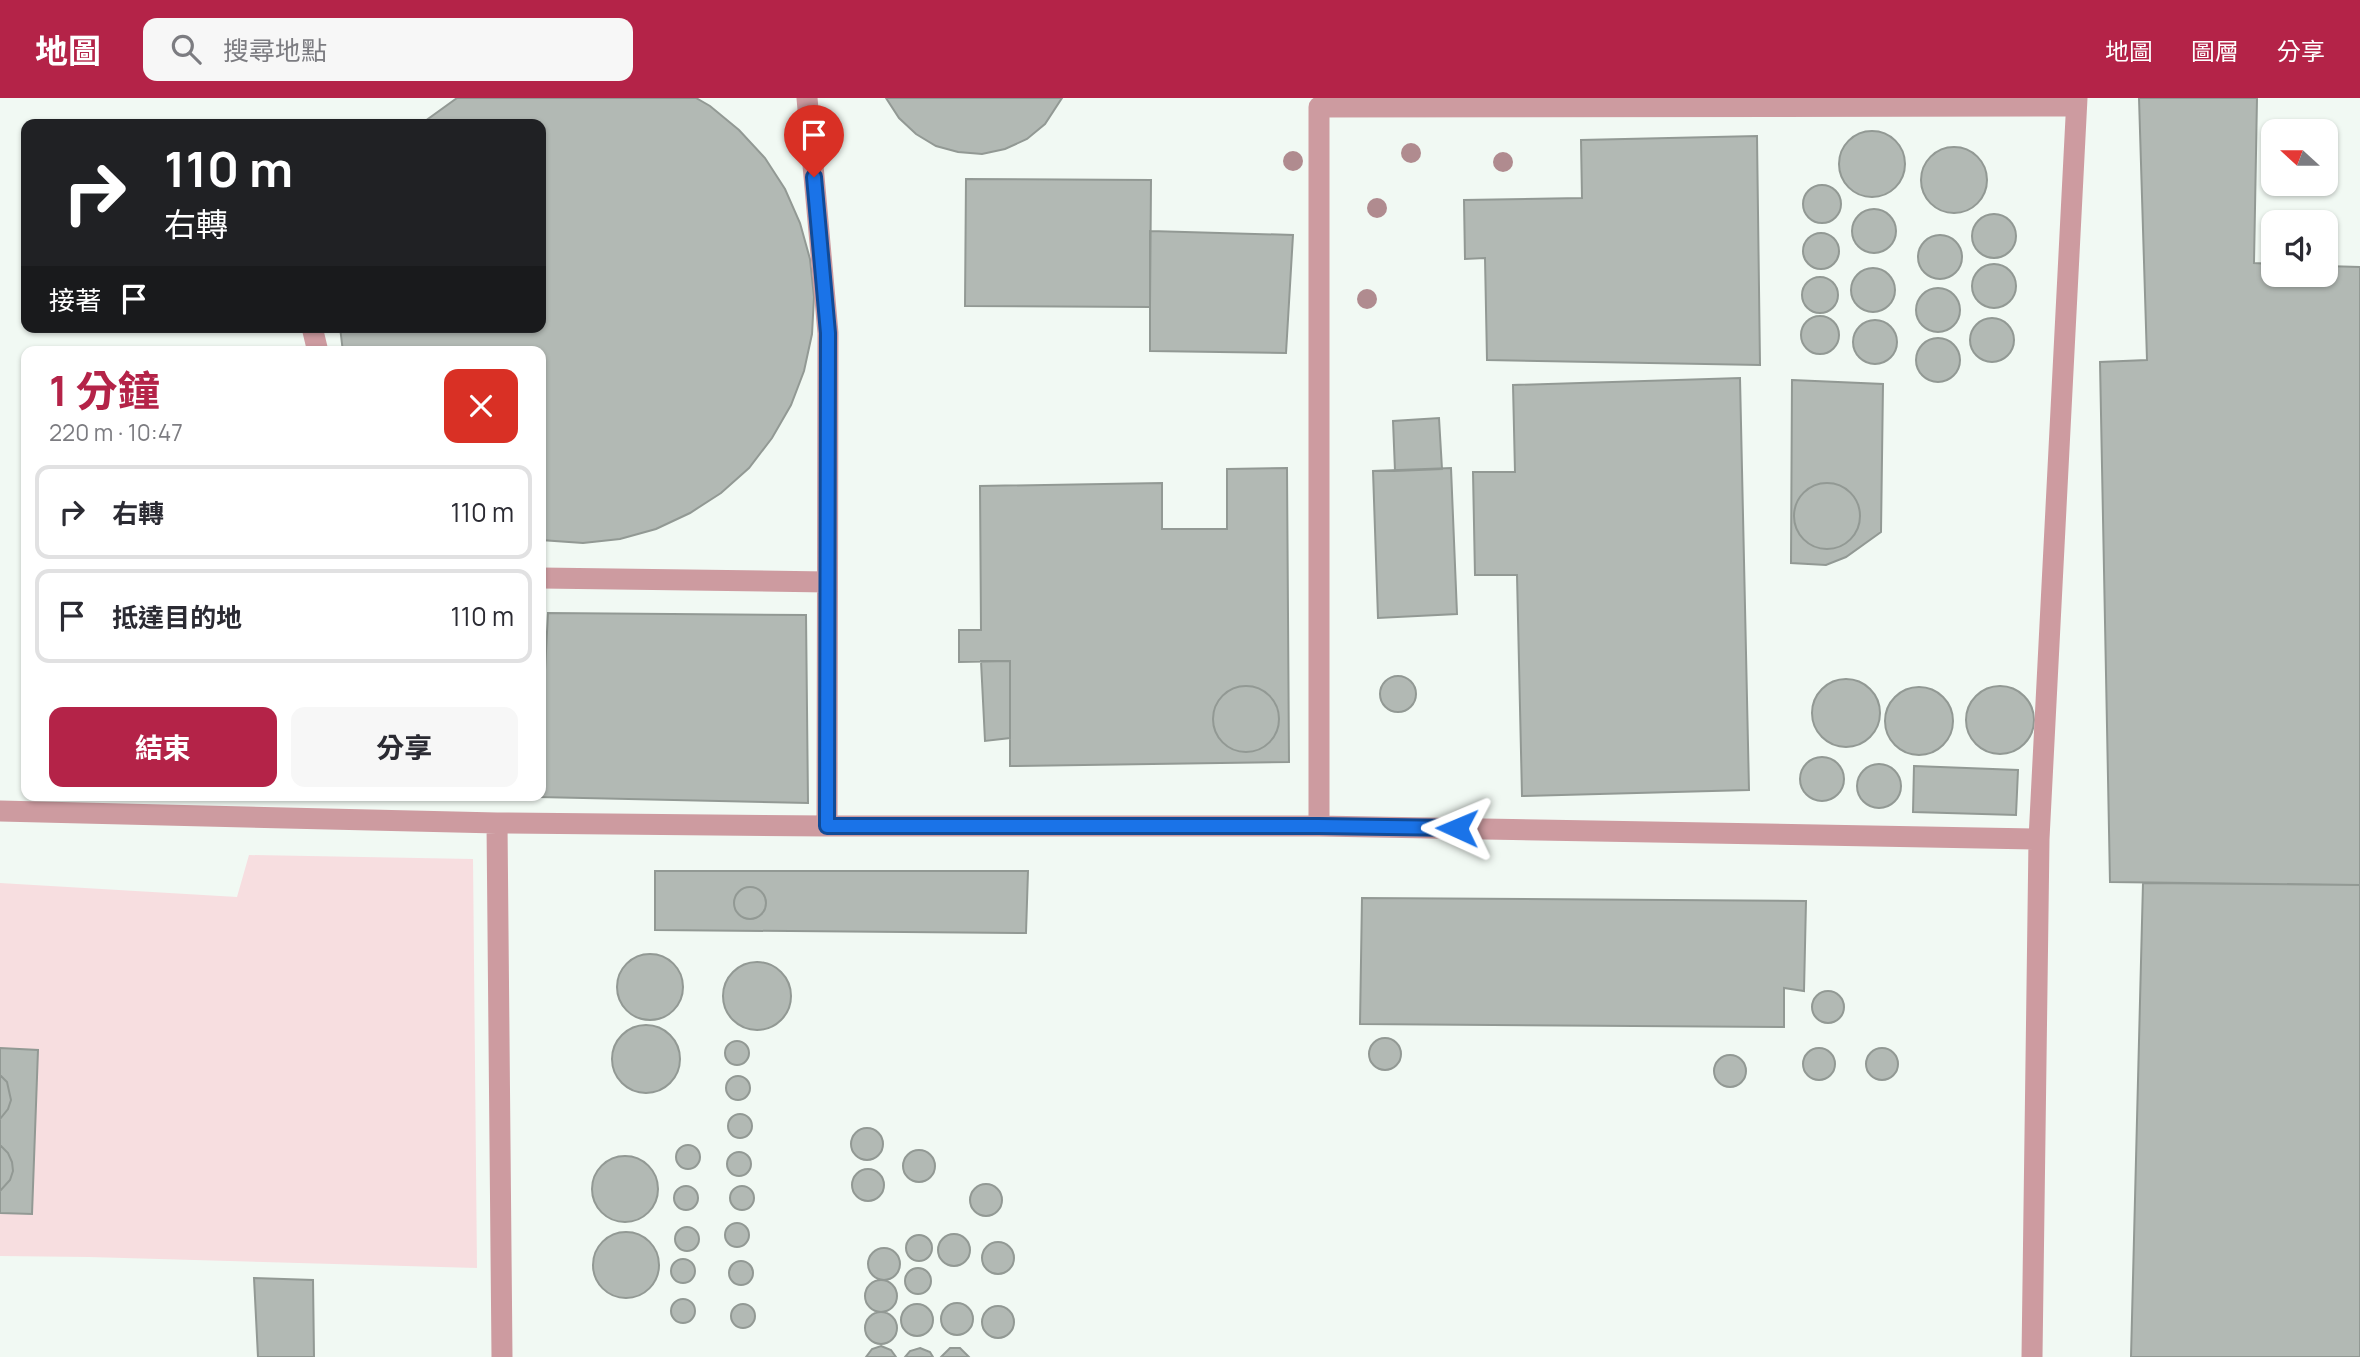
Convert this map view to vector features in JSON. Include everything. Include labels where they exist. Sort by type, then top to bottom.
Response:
[{"type":"lane","points":[[807,98],[828,333],[827,826]]},
{"type":"lane","points":[[1319,826],[1311,102],[2077,102],[2039,839],[2032,1357]]},
{"type":"lane","points":[[546,578],[827,582]]},
{"type":"lane","points":[[0,811],[497,823],[1319,826],[2039,839]]},
{"type":"lane","points":[[497,823],[502,1357]]},
{"type":"shaded area","points":[[249,855],[473,859],[477,1268],[0,1256],[0,883],[237,897]]},
{"type":"building","points":[[457,98],[696,98],[739,130],[765,158],[785,189],[800,223],[810,259],[814,297],[812,334],[804,371],[791,405],[772,438],[749,468],[721,493],[690,513],[656,529],[620,539],[583,543],[546,540],[546,346],[342,346],[341,333],[546,333],[546,119],[428,119]]},
{"type":"building","points":[[886,98],[1062,98],[1045,124],[1027,139],[1005,149],[982,154],[958,152],[936,146],[916,134],[899,118]]},
{"type":"building","points":[[2139,98],[2257,98],[2254,263],[2261,263],[2261,287],[2338,287],[2338,266],[2360,267],[2360,885],[2110,882],[2100,362],[2147,360]]},
{"type":"building","points":[[1865,131],[1879,131],[1891,136],[1900,145],[1905,164],[1903,177],[1896,188],[1879,197],[1865,197],[1853,192],[1844,183],[1839,171],[1839,157],[1844,145],[1853,136]]},
{"type":"building","points":[[1757,136],[1760,365],[1487,360],[1485,258],[1465,259],[1464,200],[1582,198],[1581,140]]},
{"type":"building","points":[[1947,147],[1961,147],[1973,152],[1982,161],[1987,180],[1985,193],[1978,204],[1961,213],[1947,213],[1935,208],[1926,199],[1921,187],[1921,173],[1926,161],[1935,152]]},
{"type":"building","points":[[966,179],[1151,180],[1150,307],[965,306]]},
{"type":"building","points":[[1822,185],[1835,191],[1841,204],[1835,217],[1822,223],[1809,217],[1803,204],[1809,191]]},
{"type":"building","points":[[1874,209],[1889,216],[1896,231],[1889,246],[1874,253],[1859,246],[1852,231],[1859,216]]},
{"type":"building","points":[[1994,214],[2009,221],[2016,236],[2009,251],[1994,258],[1979,251],[1972,236],[1979,221]]},
{"type":"building","points":[[1150,231],[1293,235],[1286,353],[1150,351]]},
{"type":"building","points":[[1821,233],[1834,238],[1839,251],[1834,264],[1821,269],[1808,264],[1803,251],[1808,238]]},
{"type":"building","points":[[1940,235],[1955,242],[1962,257],[1955,272],[1940,279],[1925,272],[1918,257],[1925,242]]},
{"type":"building","points":[[1994,264],[2009,271],[2016,286],[2009,301],[1994,308],[1979,301],[1972,286],[1979,271]]},
{"type":"building","points":[[1873,268],[1888,275],[1895,290],[1888,305],[1873,312],[1858,305],[1851,290],[1858,275]]},
{"type":"building","points":[[1820,277],[1833,282],[1838,295],[1833,308],[1820,313],[1807,308],[1802,295],[1807,282]]},
{"type":"building","points":[[1938,288],[1953,295],[1960,310],[1953,325],[1938,332],[1923,325],[1916,310],[1923,295]]},
{"type":"building","points":[[1820,316],[1833,322],[1839,335],[1833,348],[1820,354],[1807,348],[1801,335],[1807,322]]},
{"type":"building","points":[[1992,318],[2007,325],[2014,340],[2007,355],[1992,362],[1977,355],[1970,340],[1977,325]]},
{"type":"building","points":[[1875,320],[1890,327],[1897,342],[1890,357],[1875,364],[1860,357],[1853,342],[1860,327]]},
{"type":"building","points":[[1938,338],[1953,345],[1960,360],[1953,375],[1938,382],[1923,375],[1916,360],[1923,345]]},
{"type":"building","points":[[1740,378],[1749,790],[1522,796],[1517,575],[1475,575],[1473,472],[1515,472],[1513,385]]},
{"type":"building","points":[[1792,380],[1883,384],[1881,532],[1846,557],[1826,565],[1791,563]]},
{"type":"building","points":[[1439,418],[1442,469],[1395,471],[1393,421]]},
{"type":"building","points":[[1287,468],[1289,762],[1010,766],[1010,661],[959,662],[959,630],[981,630],[980,486],[1162,483],[1162,529],[1227,529],[1227,469]]},
{"type":"building","points":[[1451,468],[1457,614],[1378,618],[1373,471]]},
{"type":"building","points":[[1820,483],[1834,483],[1846,488],[1855,497],[1860,516],[1858,529],[1851,540],[1834,549],[1820,549],[1808,544],[1799,535],[1794,523],[1794,509],[1799,497],[1808,488]]},
{"type":"building","points":[[548,613],[806,615],[808,803],[546,797]]},
{"type":"building","points":[[981,661],[1010,661],[1010,738],[985,741]]},
{"type":"building","points":[[1398,676],[1411,681],[1416,694],[1411,707],[1398,712],[1385,707],[1380,694],[1385,681]]},
{"type":"building","points":[[1846,679],[1859,682],[1870,689],[1877,700],[1880,713],[1877,726],[1870,737],[1859,744],[1846,747],[1833,744],[1822,737],[1815,726],[1812,713],[1815,700],[1822,689],[1833,682]]},
{"type":"building","points":[[1239,686],[1253,686],[1265,691],[1274,700],[1279,719],[1277,732],[1270,743],[1253,752],[1239,752],[1227,747],[1218,738],[1213,726],[1213,712],[1218,700],[1227,691]]},
{"type":"building","points":[[2000,686],[2013,689],[2024,696],[2031,707],[2034,720],[2031,733],[2024,744],[2013,751],[2000,754],[1987,751],[1976,744],[1969,733],[1966,720],[1969,707],[1976,696],[1987,689]]},
{"type":"building","points":[[1919,687],[1932,690],[1943,697],[1950,708],[1953,721],[1950,734],[1943,745],[1932,752],[1919,755],[1906,752],[1895,745],[1888,734],[1885,721],[1888,708],[1895,697],[1906,690]]},
{"type":"building","points":[[1822,757],[1837,764],[1844,779],[1837,794],[1822,801],[1807,794],[1800,779],[1807,764]]},
{"type":"building","points":[[1879,764],[1894,771],[1901,786],[1894,801],[1879,808],[1864,801],[1857,786],[1864,771]]},
{"type":"building","points":[[1914,766],[2018,770],[2016,815],[1913,812]]},
{"type":"building","points":[[655,871],[1028,871],[1026,933],[655,930]]},
{"type":"building","points":[[2143,883],[2360,885],[2360,1357],[2131,1357]]},
{"type":"building","points":[[750,887],[761,892],[766,903],[761,914],[750,919],[739,914],[734,903],[739,892]]},
{"type":"building","points":[[1362,898],[1806,901],[1804,991],[1784,988],[1784,1027],[1360,1024]]},
{"type":"building","points":[[643,954],[657,954],[669,959],[678,968],[683,987],[681,1000],[674,1011],[657,1020],[643,1020],[631,1015],[622,1006],[617,994],[617,980],[622,968],[631,959]]},
{"type":"building","points":[[757,962],[770,965],[781,972],[788,983],[791,996],[788,1009],[781,1020],[770,1027],[757,1030],[744,1027],[733,1020],[726,1009],[723,996],[726,983],[733,972],[744,965]]},
{"type":"building","points":[[1828,991],[1839,996],[1844,1007],[1839,1018],[1828,1023],[1817,1018],[1812,1007],[1817,996]]},
{"type":"building","points":[[646,1025],[659,1028],[670,1035],[677,1046],[680,1059],[677,1072],[670,1083],[659,1090],[646,1093],[633,1090],[622,1083],[615,1072],[612,1059],[615,1046],[622,1035],[633,1028]]},
{"type":"building","points":[[1385,1038],[1396,1043],[1401,1054],[1396,1065],[1385,1070],[1374,1065],[1369,1054],[1374,1043]]},
{"type":"building","points":[[737,1041],[746,1044],[749,1053],[746,1062],[737,1065],[728,1062],[725,1053],[728,1044]]},
{"type":"building","points":[[0,1048],[38,1050],[32,1214],[0,1213]]},
{"type":"building","points":[[1819,1048],[1830,1053],[1835,1064],[1830,1075],[1819,1080],[1808,1075],[1803,1064],[1808,1053]]},
{"type":"building","points":[[1882,1048],[1893,1053],[1898,1064],[1893,1075],[1882,1080],[1871,1075],[1866,1064],[1871,1053]]},
{"type":"building","points":[[1730,1055],[1741,1060],[1746,1071],[1741,1082],[1730,1087],[1719,1082],[1714,1071],[1719,1060]]},
{"type":"building","points":[[0,1075],[7,1082],[11,1100],[0,1119]]},
{"type":"building","points":[[738,1076],[747,1079],[750,1088],[747,1097],[738,1100],[729,1097],[726,1088],[729,1079]]},
{"type":"building","points":[[740,1114],[749,1117],[752,1126],[749,1135],[740,1138],[731,1135],[728,1126],[731,1117]]},
{"type":"building","points":[[867,1128],[878,1133],[883,1144],[878,1155],[867,1160],[856,1155],[851,1144],[856,1133]]},
{"type":"building","points":[[0,1145],[8,1153],[13,1171],[10,1180],[0,1191]]},
{"type":"building","points":[[688,1145],[697,1148],[700,1157],[697,1166],[688,1169],[679,1166],[676,1157],[679,1148]]},
{"type":"building","points":[[919,1150],[930,1155],[935,1166],[930,1177],[919,1182],[908,1177],[903,1166],[908,1155]]},
{"type":"building","points":[[739,1152],[748,1155],[751,1164],[748,1173],[739,1176],[730,1173],[727,1164],[730,1155]]},
{"type":"building","points":[[618,1156],[632,1156],[644,1161],[653,1170],[658,1189],[656,1202],[649,1213],[632,1222],[618,1222],[606,1217],[597,1208],[592,1196],[592,1182],[597,1170],[606,1161]]},
{"type":"building","points":[[868,1169],[879,1174],[884,1185],[879,1196],[868,1201],[857,1196],[852,1185],[857,1174]]},
{"type":"building","points":[[986,1184],[997,1189],[1002,1200],[997,1211],[986,1216],[975,1211],[970,1200],[975,1189]]},
{"type":"building","points":[[686,1186],[695,1189],[698,1198],[695,1207],[686,1210],[677,1207],[674,1198],[677,1189]]},
{"type":"building","points":[[742,1186],[751,1189],[754,1198],[751,1207],[742,1210],[733,1207],[730,1198],[733,1189]]},
{"type":"building","points":[[737,1223],[746,1226],[749,1235],[746,1244],[737,1247],[728,1244],[725,1235],[728,1226]]},
{"type":"building","points":[[687,1227],[696,1230],[699,1239],[696,1248],[687,1251],[678,1248],[675,1239],[678,1230]]},
{"type":"building","points":[[619,1232],[633,1232],[645,1237],[654,1246],[659,1265],[657,1278],[650,1289],[633,1298],[619,1298],[607,1293],[598,1284],[593,1272],[593,1258],[598,1246],[607,1237]]},
{"type":"building","points":[[954,1234],[965,1239],[970,1250],[965,1261],[954,1266],[943,1261],[938,1250],[943,1239]]},
{"type":"building","points":[[919,1235],[928,1239],[932,1248],[928,1257],[919,1261],[910,1257],[906,1248],[910,1239]]},
{"type":"building","points":[[998,1242],[1009,1247],[1014,1258],[1009,1269],[998,1274],[987,1269],[982,1258],[987,1247]]},
{"type":"building","points":[[884,1248],[895,1253],[900,1264],[895,1275],[884,1280],[873,1275],[868,1264],[873,1253]]},
{"type":"building","points":[[683,1259],[692,1262],[695,1271],[692,1280],[683,1283],[674,1280],[671,1271],[674,1262]]},
{"type":"building","points":[[741,1261],[750,1264],[753,1273],[750,1282],[741,1285],[732,1282],[729,1273],[732,1264]]},
{"type":"building","points":[[918,1268],[927,1272],[931,1281],[927,1290],[918,1294],[909,1290],[905,1281],[909,1272]]},
{"type":"building","points":[[254,1278],[313,1280],[314,1357],[258,1357]]},
{"type":"building","points":[[881,1280],[892,1285],[897,1296],[892,1307],[881,1312],[870,1307],[865,1296],[870,1285]]},
{"type":"building","points":[[683,1299],[692,1302],[695,1311],[692,1320],[683,1323],[674,1320],[671,1311],[674,1302]]},
{"type":"building","points":[[957,1303],[968,1308],[973,1319],[968,1330],[957,1335],[946,1330],[941,1319],[946,1308]]},
{"type":"building","points":[[743,1304],[752,1307],[755,1316],[752,1325],[743,1328],[734,1325],[731,1316],[734,1307]]},
{"type":"building","points":[[917,1304],[928,1309],[933,1320],[928,1331],[917,1336],[906,1331],[901,1320],[906,1309]]},
{"type":"building","points":[[998,1306],[1009,1311],[1014,1322],[1009,1333],[998,1338],[987,1333],[982,1322],[987,1311]]},
{"type":"building","points":[[881,1312],[892,1317],[897,1328],[892,1339],[881,1344],[870,1339],[865,1328],[870,1317]]},
{"type":"building","points":[[881,1346],[891,1350],[896,1357],[866,1357],[872,1349]]},
{"type":"building","points":[[920,1348],[930,1352],[933,1357],[905,1357],[910,1351]]},
{"type":"building","points":[[950,1348],[960,1348],[969,1357],[941,1357]]},
{"type":"route","points":[[814,177],[828,333],[827,826],[1457,828]]}]
